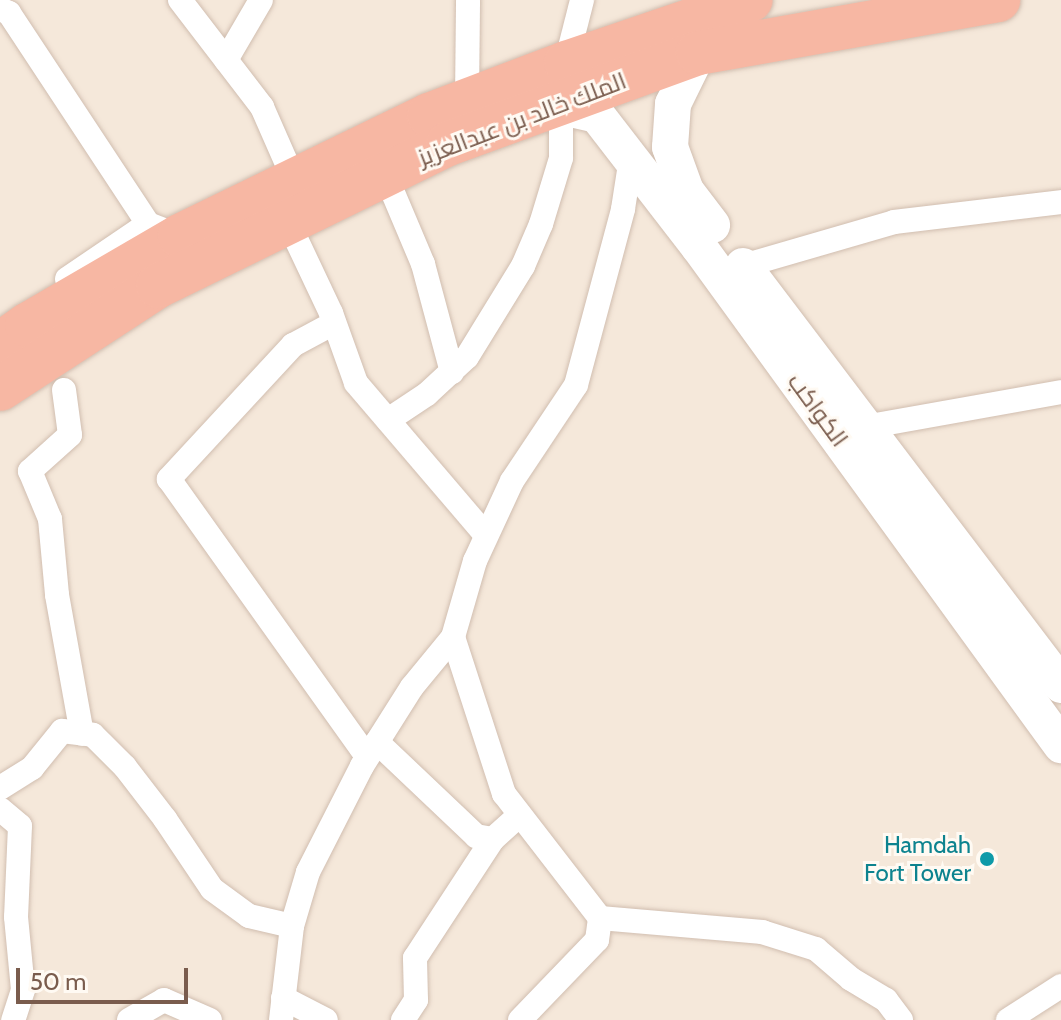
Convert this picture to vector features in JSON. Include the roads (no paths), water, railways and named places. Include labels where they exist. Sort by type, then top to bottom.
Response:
[{"type":"highway","name":"الملك خالد بن عبدالعزيز","points":[[0,389],[291,201],[467,99],[751,0]]},
{"type":"highway","name":"الملك خالد بن عبدالعزيز","points":[[0,344],[164,230],[291,201],[385,174],[448,144],[698,53],[998,0]]},
{"type":"street","points":[[180,0],[262,107],[291,201],[356,383],[486,535]]},
{"type":"street","points":[[226,60],[261,0]]},
{"type":"street","points":[[467,99],[468,0]]},
{"type":"street","points":[[566,63],[582,0]]},
{"type":"street","points":[[0,9],[9,13],[164,230],[0,324]]},
{"type":"street","name":"الكواكب","points":[[698,53],[673,104],[670,147],[686,191],[1061,685]]},
{"type":"street","points":[[388,420],[427,394],[467,357],[497,310],[541,224],[561,158],[557,106]]},
{"type":"street","name":"الكواكب","points":[[557,106],[597,115],[631,158],[1061,745]]},
{"type":"street","points":[[326,1020],[282,1009],[292,926],[308,872],[372,750],[412,687],[453,637],[475,561],[512,481],[576,385],[623,209],[631,158]]},
{"type":"street","points":[[385,174],[423,264],[452,372]]},
{"type":"street","points":[[743,266],[894,222],[1061,202]]},
{"type":"street","points":[[334,323],[293,345],[169,479],[372,750],[476,836],[493,839]]},
{"type":"street","points":[[64,390],[70,435],[30,471],[50,519],[57,595],[82,734]]},
{"type":"street","points":[[865,427],[1061,392]]},
{"type":"street","points":[[453,637],[504,794],[600,918],[597,940],[520,1020]]},
{"type":"street","points":[[0,788],[32,768],[62,731],[93,735],[125,767],[212,889],[249,916],[292,926]]},
{"type":"street","points":[[0,809],[20,826],[10,859],[23,990],[13,1020]]},
{"type":"street","points":[[403,1020],[416,1000],[415,958],[493,839],[520,815]]},
{"type":"street","points":[[600,918],[762,932],[816,949],[851,979],[886,1000],[901,1020]]},
{"type":"street","points":[[1008,1020],[1061,986]]},
{"type":"street","points":[[129,1020],[164,1000],[210,1020]]},
{"type":"place","name":"Hamdah Fort Tower","points":[[987,859]]}]
